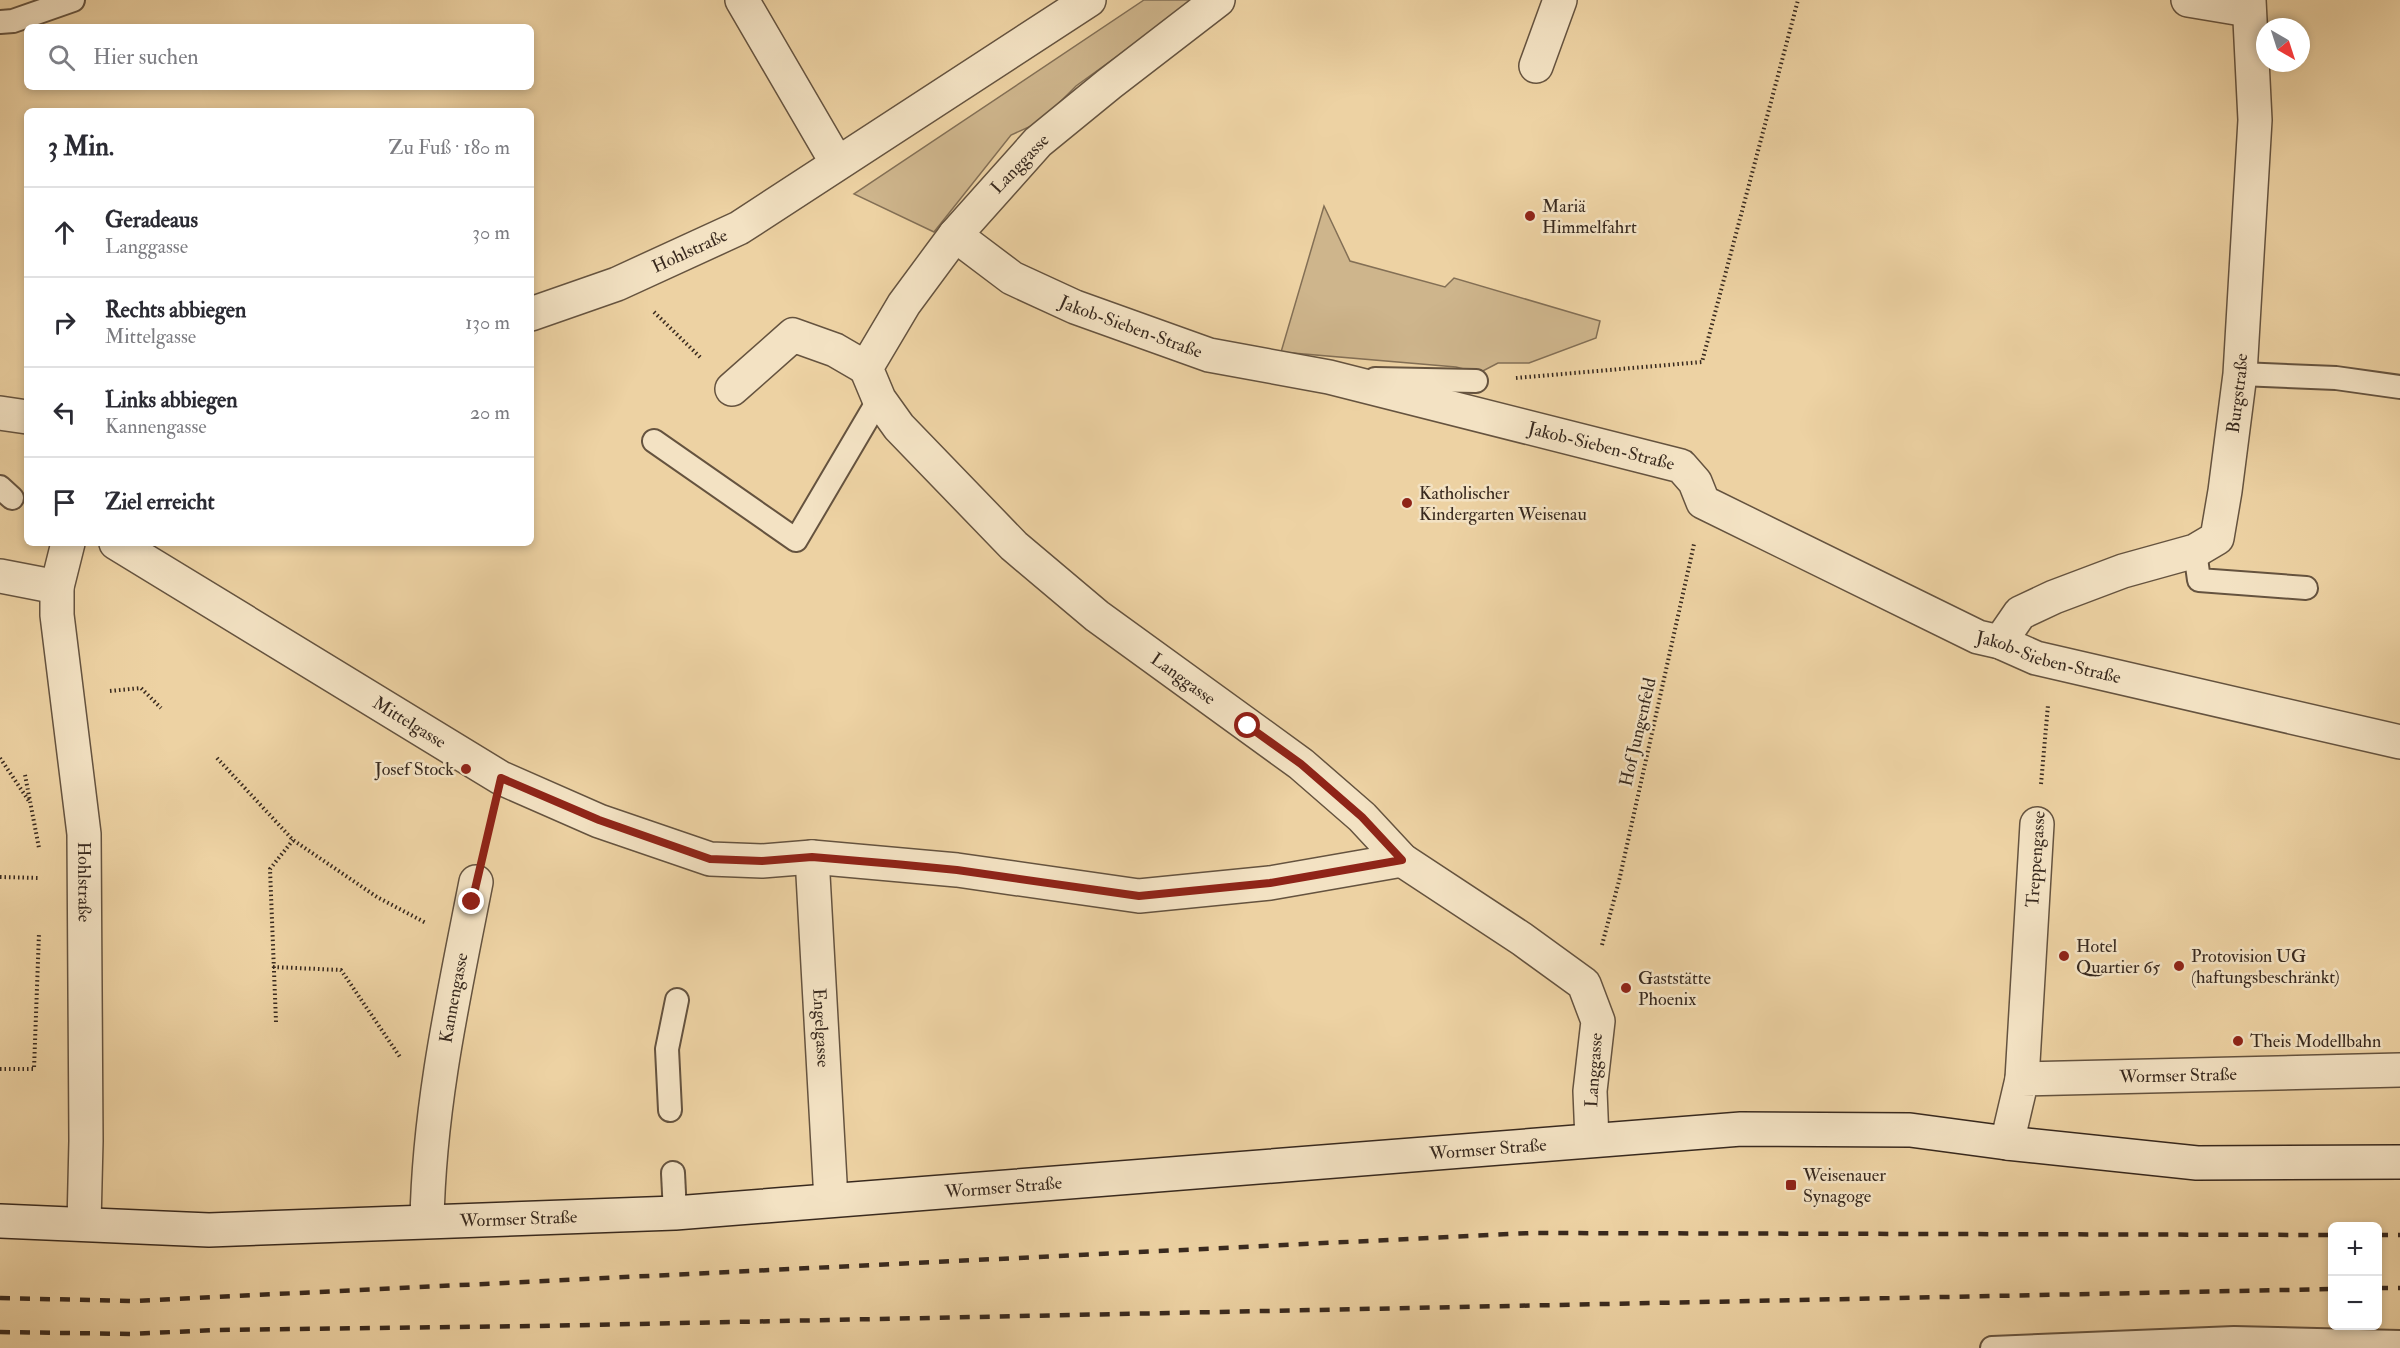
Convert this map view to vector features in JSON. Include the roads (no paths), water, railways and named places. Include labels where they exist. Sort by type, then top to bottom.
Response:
[{"type":"street","points":[[742,0],[837,163]]},
{"type":"street","name":"Hohlstraße","points":[[534,313],[617,284],[739,228],[1089,0]]},
{"type":"street","name":"Langgasse","points":[[1218,0],[1038,142],[955,235],[904,304],[866,368],[879,399],[899,427],[1014,546],[1097,616],[1301,764],[1362,817],[1402,860],[1522,939],[1584,984],[1598,1022],[1590,1091],[1592,1140]]},
{"type":"street","points":[[1536,66],[1560,0]]},
{"type":"street","points":[[2188,0],[2248,5]]},
{"type":"street","name":"Burgstraße","points":[[2000,642],[2019,613],[2123,571],[2195,551],[2217,538],[2240,374],[2255,120],[2248,5]]},
{"type":"street","name":"Jakob-Sieben-Straße","points":[[955,235],[1012,278],[1075,307],[1209,355],[1329,377],[1682,466],[1695,482],[1704,502],[1978,637],[2000,642],[2036,658],[2400,742]]},
{"type":"street","points":[[732,389],[794,335],[834,350],[866,368]]},
{"type":"street","points":[[0,412],[24,416]]},
{"type":"street","name":"Hohlstraße","points":[[67,546],[57,587],[57,615],[84,834],[86,1141],[84,1224]]},
{"type":"street","name":"Mittelgasse","points":[[121,546],[501,778],[599,820],[710,859],[762,861],[812,857],[957,870],[1139,896],[1270,883],[1402,860]]},
{"type":"street","points":[[0,576],[57,587]]},
{"type":"street","name":"Treppengasse","points":[[2022,1079],[2037,824]]},
{"type":"street","name":"Engelgasse","points":[[812,857],[831,1200]]},
{"type":"street","name":"Kannengasse","points":[[427,1221],[428,1173],[442,1052],[476,882]]},
{"type":"street","name":"Wormser Straße","points":[[2022,1079],[2400,1070]]},
{"type":"street","points":[[2007,1143],[2022,1079]]},
{"type":"street","name":"Wormser Straße","points":[[0,1221],[209,1230],[675,1213],[1741,1129],[1899,1130],[2197,1163],[2400,1162]]},
{"type":"lane","points":[[0,22],[13,21],[73,0]]},
{"type":"lane","points":[[2240,374],[2336,378],[2400,387]]},
{"type":"lane","points":[[1329,377],[1476,381]]},
{"type":"lane","points":[[654,441],[796,540],[879,399]]},
{"type":"lane","points":[[2195,551],[2199,580],[2306,588]]},
{"type":"lane","points":[[670,1110],[668,1049],[677,1000]]},
{"type":"lane","points":[[673,1173],[675,1213]]},
{"type":"lane","points":[[1992,1348],[2234,1338],[2400,1341]]},
{"type":"railway","points":[[0,1298],[133,1301],[1531,1233],[2328,1235]]},
{"type":"railway","points":[[2382,1235],[2400,1235]]},
{"type":"railway","points":[[2382,1288],[2400,1288]]},
{"type":"railway","points":[[0,1332],[132,1334],[213,1330],[538,1326],[2328,1289]]},
{"type":"place","name":"Mariä Himmelfahrt","points":[[1530,216]]},
{"type":"place","name":"Katholischer Kindergarten Weisenau","points":[[1407,503]]},
{"type":"place","name":"Josef Stock","points":[[466,769]]},
{"type":"place","name":"Hotel Quartier 65","points":[[2064,956]]},
{"type":"place","name":"Protovision UG (haftungsbeschränkt)","points":[[2179,966]]},
{"type":"place","name":"Gaststätte Phoenix","points":[[1626,988]]},
{"type":"place","name":"Theis Modellbahn","points":[[2238,1041]]},
{"type":"place","name":"Weisenauer Synagoge","points":[[1791,1185]]}]
